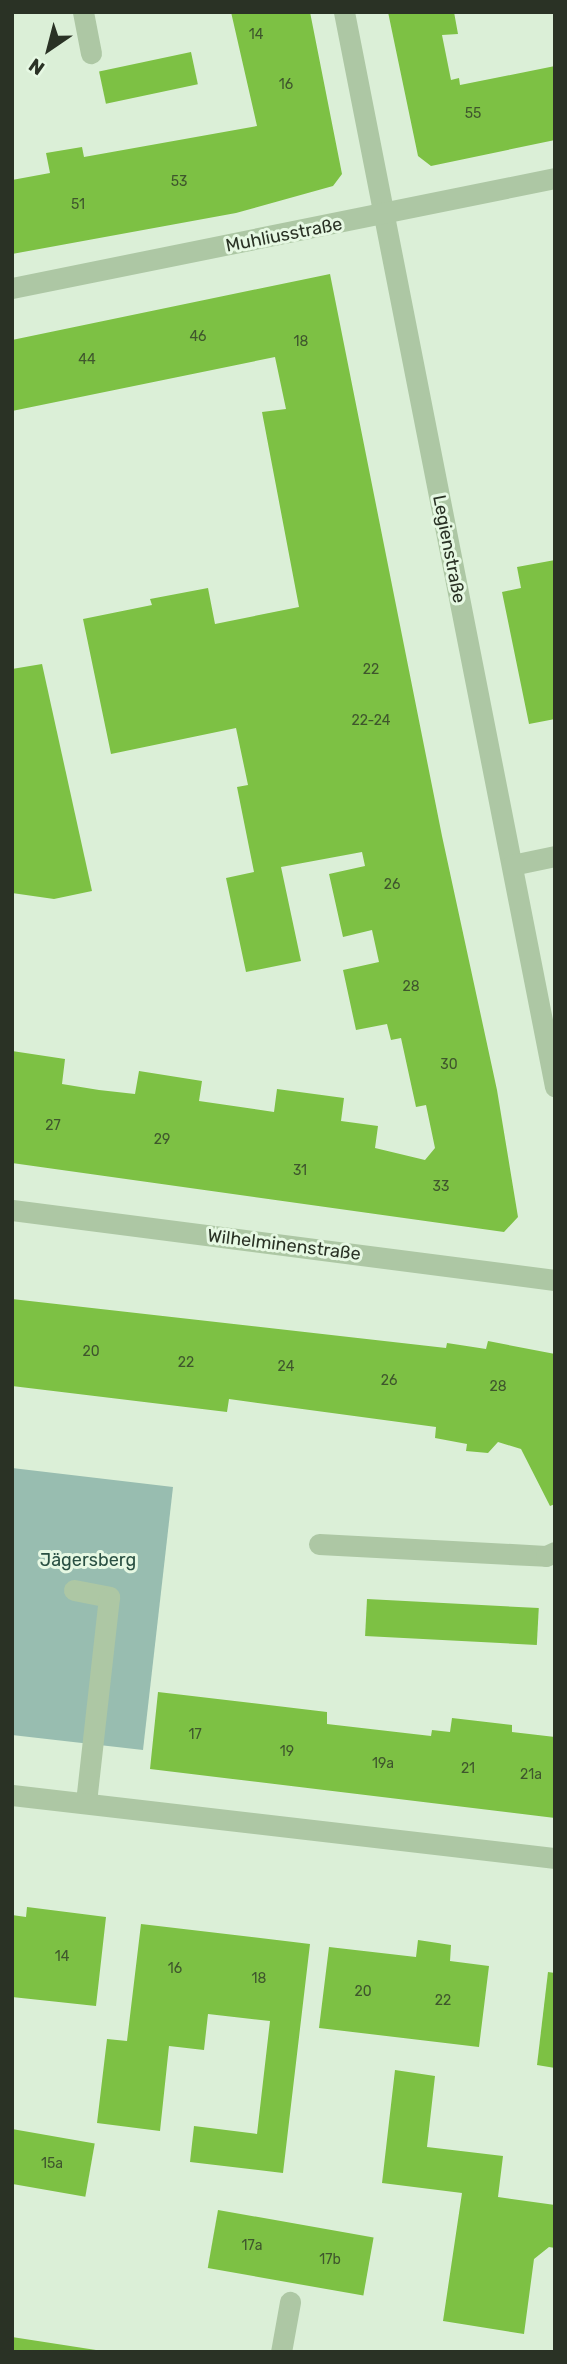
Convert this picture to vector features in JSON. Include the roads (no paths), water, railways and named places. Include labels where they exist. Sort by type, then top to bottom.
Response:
[{"type":"street","points":[[83,12],[91,53]]},
{"type":"street","name":"Legienstraße","points":[[344,12],[555,1086]]},
{"type":"street","name":"Muhliusstraße","points":[[12,288],[383,215],[555,178]]},
{"type":"street","points":[[512,865],[555,856]]},
{"type":"street","name":"Wilhelminenstraße","points":[[12,1210],[555,1280]]},
{"type":"street","points":[[319,1544],[546,1556],[555,1552]]},
{"type":"street","points":[[74,1590],[109,1597],[86,1803]]},
{"type":"street","points":[[12,1795],[555,1858]]},
{"type":"street","points":[[281,2352],[290,2302]]},
{"type":"park label","name":"Jägersberg","points":[[88,1560]]}]
